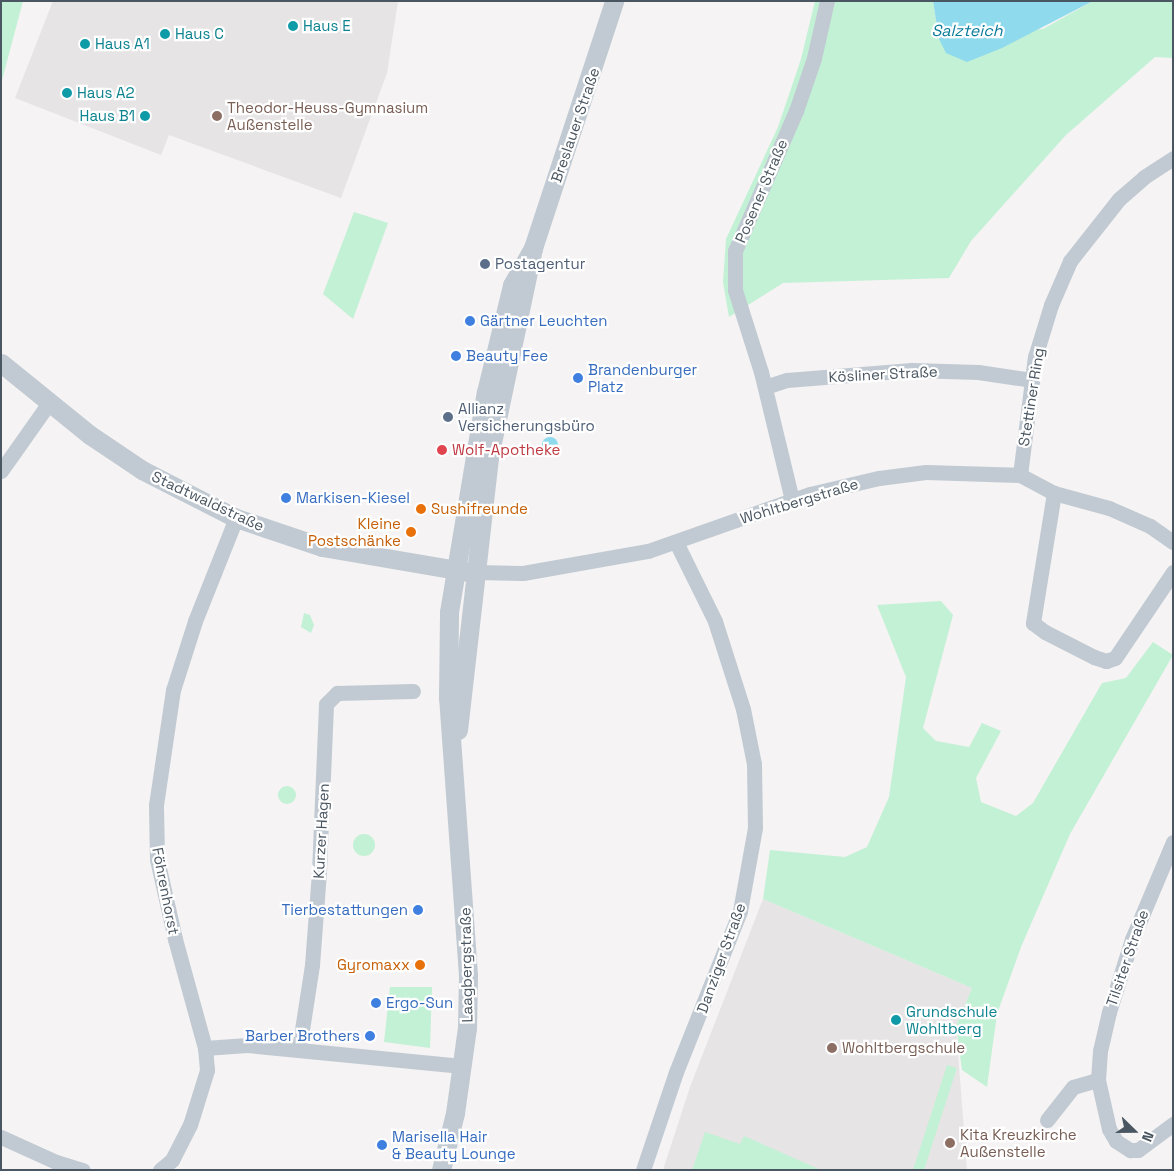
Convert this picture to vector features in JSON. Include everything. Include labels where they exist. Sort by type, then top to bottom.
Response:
[{"type":"street","name":"Breslauer Straße","points":[[533,248],[614,1]]},
{"type":"street","name":"Posener Straße","points":[[792,500],[764,387],[735,290],[735,251],[796,111],[818,46],[827,1]]},
{"type":"street","name":"Stettiner Ring","points":[[1020,475],[1035,357],[1051,305],[1070,260],[1119,199],[1144,177],[1173,158]]},
{"type":"street","points":[[456,571],[486,392],[506,306],[512,286],[533,248]]},
{"type":"street","points":[[477,572],[489,457],[533,248]]},
{"type":"street","name":"Stadtwaldstraße","points":[[1,363],[49,403],[142,470],[236,518],[322,546],[456,571],[477,572]]},
{"type":"street","name":"Kösliner Straße","points":[[764,387],[787,380],[912,370],[978,372],[1032,380]]},
{"type":"street","points":[[1,471],[49,403]]},
{"type":"street","name":"Wohltbergstraße","points":[[477,572],[523,573],[648,552],[792,500],[879,478],[926,472],[1020,475],[1054,493],[1109,508],[1150,526],[1173,542]]},
{"type":"street","points":[[1054,493],[1033,623],[1094,657],[1106,661],[1115,658],[1173,572]]},
{"type":"street","name":"Föhrenhorst","points":[[160,1170],[172,1160],[190,1125],[206,1076],[205,1048],[175,939],[157,859],[156,805],[174,690],[195,621],[236,518]]},
{"type":"street","name":"Danziger Straße","points":[[643,1170],[676,1072],[740,911],[755,828],[754,764],[743,709],[715,621],[676,542]]},
{"type":"street","name":"Laagbergstraße","points":[[441,1170],[462,1066],[467,1028],[468,946],[448,698],[448,620],[456,571]]},
{"type":"street","name":"Laagbergstraße","points":[[454,758],[477,572]]},
{"type":"street","name":"Kurzer Hagen","points":[[299,1049],[312,965],[319,872],[326,704],[337,693],[414,691]]},
{"type":"street","name":"Tilsiter Straße","points":[[1173,842],[1132,939],[1108,1012],[1098,1080],[1109,1129],[1116,1141],[1130,1150],[1138,1150],[1173,1124]]},
{"type":"street","points":[[205,1048],[247,1045],[462,1066]]},
{"type":"street","points":[[1047,1120],[1073,1087],[1098,1080]]},
{"type":"street","points":[[1,1137],[56,1162],[82,1170]]},
{"type":"shaded area","name":"Theodor-Heuss-Gymnasium Außenstelle","points":[[53,1],[398,1],[387,73],[341,198],[169,135],[161,155],[15,98]]},
{"type":"shaded area","name":"Wohltbergschule","points":[[763,899],[972,988],[956,1026],[967,1170],[663,1170],[690,1087]]},
{"type":"green space","points":[[1,1],[23,1],[1,84]]},
{"type":"green space","points":[[815,1],[933,1],[939,39],[1043,29],[1093,1],[1173,1],[1173,58],[1155,57],[1066,135],[971,241],[949,278],[783,283],[729,317],[723,282],[726,239],[778,127],[801,59]]},
{"type":"green space","points":[[354,212],[388,223],[353,319],[323,294]]},
{"type":"green space","points":[[941,601],[953,615],[923,728],[936,741],[969,747],[982,723],[1001,731],[976,778],[981,802],[1016,816],[1033,803],[1102,683],[1126,678],[1153,642],[1173,655],[1070,834],[1021,947],[997,1014],[987,1087],[962,1070],[956,1026],[972,988],[763,899],[770,850],[845,857],[867,847],[889,797],[906,677],[877,605]]},
{"type":"green space","points":[[304,613],[310,615],[314,625],[311,633],[301,627]]},
{"type":"green space","points":[[287,786],[294,788],[296,795],[294,802],[287,804],[280,802],[278,795],[280,788]]},
{"type":"green space","points":[[364,834],[372,837],[375,845],[372,853],[364,856],[356,853],[353,845],[356,837]]},
{"type":"green space","points":[[390,987],[432,987],[430,1048],[384,1042]]},
{"type":"green space","points":[[947,1065],[957,1068],[924,1170],[913,1170]]},
{"type":"green space","points":[[705,1132],[740,1144],[744,1136],[821,1170],[692,1170]]},
{"type":"water","name":"Salzteich","points":[[933,1],[1093,1],[1002,48],[967,62],[946,53],[939,39]]},
{"type":"water","points":[[550,437],[558,445],[550,453],[542,445]]},
{"type":"place","name":"Haus E","points":[[293,26]]},
{"type":"place","name":"Haus C","points":[[165,34]]},
{"type":"place","name":"Haus A1","points":[[85,44]]},
{"type":"place","name":"Haus A2","points":[[67,93]]},
{"type":"place","name":"Haus B1","points":[[145,116]]},
{"type":"place","name":"Theodor-Heuss-Gymnasium Außenstelle","points":[[217,116]]},
{"type":"place","name":"Postagentur","points":[[485,264]]},
{"type":"place","name":"Gärtner Leuchten","points":[[470,321]]},
{"type":"place","name":"Beauty Fee","points":[[456,356]]},
{"type":"place","name":"Brandenburger Platz","points":[[578,378]]},
{"type":"place","name":"Allianz Versicherungsbüro","points":[[448,417]]},
{"type":"place","name":"Wolf-Apotheke","points":[[442,450]]},
{"type":"place","name":"Markisen-Kiesel","points":[[286,498]]},
{"type":"place","name":"Sushifreunde","points":[[421,509]]},
{"type":"place","name":"Kleine Postschänke","points":[[411,532]]},
{"type":"place","name":"Tierbestattungen","points":[[418,910]]},
{"type":"place","name":"Gyromaxx","points":[[420,965]]},
{"type":"place","name":"Ergo-Sun","points":[[376,1003]]},
{"type":"place","name":"Grundschule Wohltberg","points":[[896,1020]]},
{"type":"place","name":"Barber Brothers","points":[[370,1036]]},
{"type":"place","name":"Wohltbergschule","points":[[832,1048]]},
{"type":"place","name":"Kita Kreuzkirche Außenstelle","points":[[950,1143]]},
{"type":"place","name":"Marisella Hair & Beauty Lounge","points":[[382,1145]]}]
